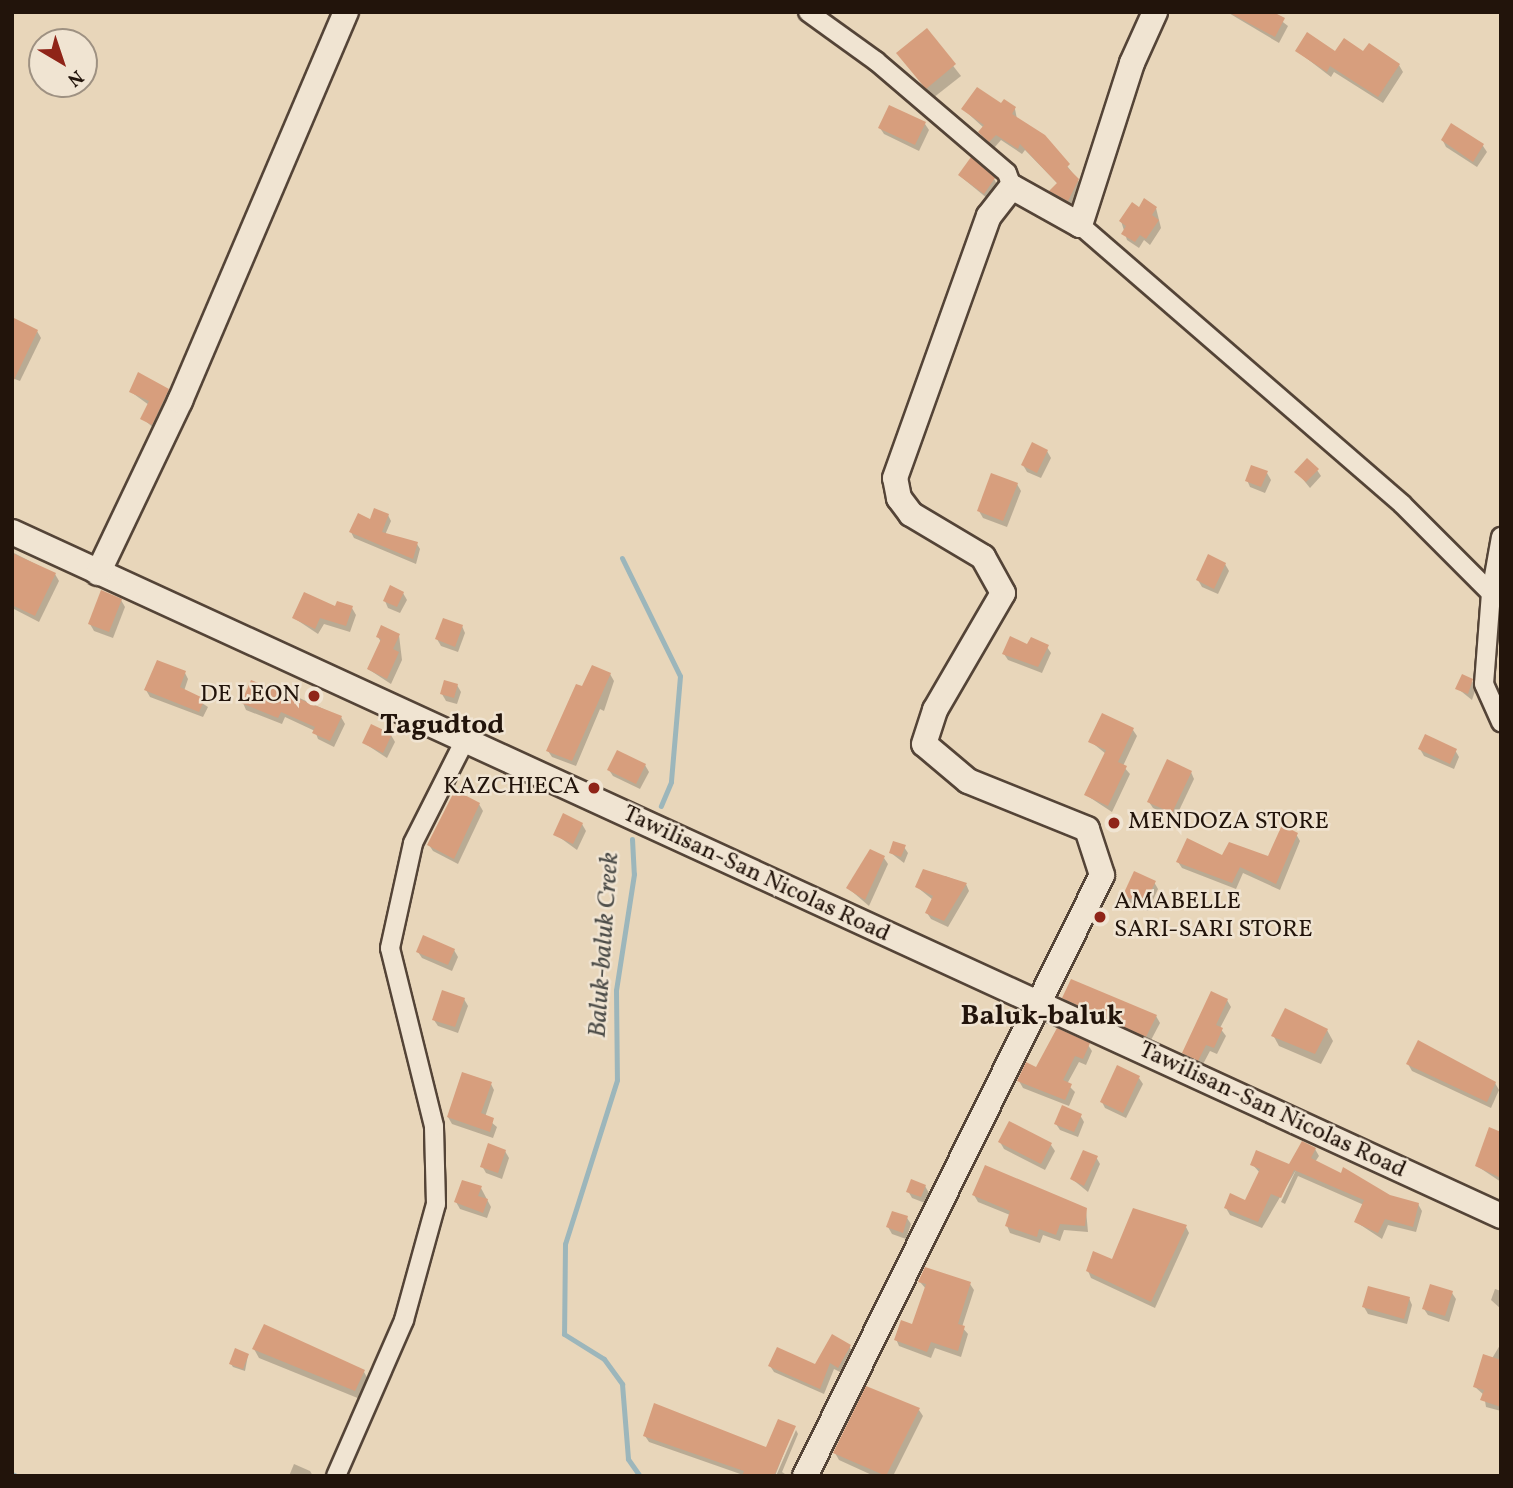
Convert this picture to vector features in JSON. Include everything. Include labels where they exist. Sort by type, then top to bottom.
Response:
[{"type":"street","points":[[99,573],[180,401],[346,12]]},
{"type":"street","points":[[808,12],[886,69],[1007,173],[1012,187],[1080,225],[1402,504],[1492,593]]},
{"type":"street","points":[[1080,225],[1132,63],[1155,12]]},
{"type":"street","points":[[805,1476],[1041,1005],[1101,875],[1087,829],[968,781],[924,744],[935,710],[1003,593],[984,557],[911,514],[899,498],[895,478],[989,216],[1012,187]]},
{"type":"street","name":"Tawilisan-San Nicolas Road","points":[[12,532],[464,742],[1501,1216]]},
{"type":"street","points":[[1501,537],[1492,593],[1484,684],[1501,722]]},
{"type":"street","points":[[336,1476],[404,1320],[436,1204],[434,1126],[390,948],[413,843],[464,742]]},
{"type":"building","points":[[1228,12],[1273,12],[1285,18],[1275,37]]},
{"type":"building","points":[[927,28],[956,64],[926,89],[896,53]]},
{"type":"building","points":[[1307,32],[1335,51],[1344,38],[1363,51],[1369,43],[1400,64],[1378,97],[1330,66],[1327,72],[1295,51]]},
{"type":"building","points":[[977,87],[1001,103],[1004,99],[1016,107],[1012,114],[1045,135],[1070,164],[1067,167],[1079,179],[1068,201],[1049,191],[1057,183],[1020,144],[1018,149],[996,135],[989,142],[978,132],[984,125],[961,109]]},
{"type":"building","points":[[889,105],[926,122],[915,145],[878,128]]},
{"type":"building","points":[[1451,123],[1484,144],[1473,162],[1441,140]]},
{"type":"building","points":[[971,157],[995,178],[984,194],[958,175]]},
{"type":"building","points":[[1144,198],[1157,207],[1152,215],[1159,220],[1146,239],[1140,235],[1135,242],[1121,234],[1126,226],[1119,221],[1132,202],[1139,207]]},
{"type":"building","points":[[12,317],[38,330],[12,384]]},
{"type":"building","points":[[138,372],[169,389],[152,425],[140,419],[149,401],[129,392]]},
{"type":"building","points":[[1032,442],[1048,450],[1037,473],[1021,465]]},
{"type":"building","points":[[1307,458],[1319,469],[1306,482],[1294,472]]},
{"type":"building","points":[[1251,465],[1268,471],[1261,487],[1245,481]]},
{"type":"building","points":[[991,473],[1018,483],[1003,521],[977,511]]},
{"type":"building","points":[[374,508],[389,514],[382,532],[418,542],[413,559],[349,532],[358,513],[370,519]]},
{"type":"building","points":[[12,553],[56,573],[35,616],[12,605]]},
{"type":"building","points":[[1208,554],[1226,563],[1214,589],[1196,580]]},
{"type":"building","points":[[390,585],[404,592],[397,607],[383,601]]},
{"type":"building","points":[[101,590],[122,599],[109,632],[88,624]]},
{"type":"building","points":[[304,592],[335,606],[337,601],[353,606],[346,626],[320,618],[315,629],[292,618]]},
{"type":"building","points":[[443,618],[463,625],[455,647],[435,639]]},
{"type":"building","points":[[381,625],[400,634],[393,649],[399,652],[387,679],[367,669],[381,639],[376,637]]},
{"type":"building","points":[[1010,636],[1027,644],[1031,637],[1049,645],[1038,667],[1002,654]]},
{"type":"building","points":[[157,660],[186,671],[180,687],[205,699],[199,712],[144,690]]},
{"type":"building","points":[[592,665],[611,673],[572,761],[546,751],[576,684],[582,686]]},
{"type":"building","points":[[1462,674],[1473,679],[1468,694],[1455,689]]},
{"type":"building","points":[[251,680],[342,716],[330,741],[312,733],[315,727],[281,712],[278,718],[241,703]]},
{"type":"building","points":[[444,680],[458,684],[454,698],[440,694]]},
{"type":"building","points":[[1102,713],[1134,728],[1118,762],[1127,766],[1108,806],[1084,795],[1106,750],[1088,742]]},
{"type":"building","points":[[371,724],[392,734],[383,753],[362,743]]},
{"type":"building","points":[[1425,734],[1457,749],[1450,764],[1418,749]]},
{"type":"building","points":[[617,750],[646,764],[636,784],[607,770]]},
{"type":"building","points":[[1167,759],[1192,771],[1172,813],[1147,802]]},
{"type":"building","points":[[455,790],[480,803],[454,859],[427,845]]},
{"type":"building","points":[[563,813],[583,823],[573,844],[553,835]]},
{"type":"building","points":[[1282,825],[1298,833],[1276,884],[1240,867],[1232,883],[1176,862],[1187,838],[1222,855],[1229,842],[1268,856]]},
{"type":"building","points":[[893,841],[906,845],[901,857],[889,853]]},
{"type":"building","points":[[870,849],[885,856],[865,900],[846,888]]},
{"type":"building","points":[[923,869],[967,883],[944,921],[925,913],[933,896],[915,887]]},
{"type":"building","points":[[1134,871],[1156,881],[1144,905],[1123,895]]},
{"type":"building","points":[[423,935],[455,949],[448,965],[416,952]]},
{"type":"building","points":[[1071,979],[1157,1015],[1146,1037],[1062,998]]},
{"type":"building","points":[[442,990],[465,998],[455,1027],[432,1020]]},
{"type":"building","points":[[1211,991],[1228,999],[1216,1025],[1223,1028],[1214,1048],[1206,1045],[1198,1061],[1182,1053]]},
{"type":"building","points":[[1285,1008],[1328,1029],[1315,1054],[1271,1036]]},
{"type":"building","points":[[1057,1028],[1090,1043],[1083,1059],[1075,1056],[1063,1080],[1072,1084],[1065,1100],[1017,1081],[1026,1062],[1036,1067]]},
{"type":"building","points":[[1418,1040],[1496,1082],[1487,1102],[1406,1064]]},
{"type":"building","points":[[1117,1065],[1140,1076],[1123,1113],[1100,1102]]},
{"type":"building","points":[[462,1072],[492,1082],[481,1113],[494,1118],[490,1132],[447,1117]]},
{"type":"building","points":[[1062,1105],[1082,1114],[1074,1132],[1054,1124]]},
{"type":"building","points":[[1009,1121],[1052,1143],[1041,1164],[998,1142]]},
{"type":"building","points":[[1489,1127],[1501,1132],[1501,1178],[1475,1166]]},
{"type":"building","points":[[1302,1141],[1316,1148],[1311,1158],[1341,1173],[1343,1167],[1390,1195],[1419,1203],[1413,1227],[1385,1219],[1378,1233],[1354,1222],[1364,1200],[1294,1170],[1281,1198],[1271,1194],[1258,1222],[1224,1208],[1230,1193],[1245,1200],[1260,1169],[1250,1165],[1256,1150],[1289,1164]]},
{"type":"building","points":[[488,1143],[506,1150],[498,1173],[480,1167]]},
{"type":"building","points":[[1083,1150],[1098,1156],[1084,1186],[1070,1179]]},
{"type":"building","points":[[985,1165],[1087,1208],[1085,1226],[1060,1224],[1056,1235],[1039,1229],[1037,1237],[1005,1226],[1010,1211],[972,1195]]},
{"type":"building","points":[[911,1179],[926,1185],[921,1197],[906,1192]]},
{"type":"building","points":[[462,1180],[482,1186],[478,1196],[488,1199],[483,1213],[454,1202]]},
{"type":"building","points":[[1133,1208],[1187,1225],[1151,1302],[1086,1271],[1093,1251],[1112,1259]]},
{"type":"building","points":[[892,1211],[908,1216],[903,1233],[886,1227]]},
{"type":"building","points":[[925,1267],[971,1282],[958,1324],[965,1326],[958,1351],[931,1342],[927,1352],[894,1340],[901,1320],[912,1324],[926,1284],[918,1282]]},
{"type":"building","points":[[1430,1284],[1453,1291],[1445,1316],[1422,1309]]},
{"type":"building","points":[[1368,1286],[1410,1297],[1404,1319],[1362,1307]]},
{"type":"building","points":[[264,1324],[365,1370],[355,1391],[252,1349]]},
{"type":"building","points":[[832,1334],[851,1345],[838,1368],[830,1363],[820,1389],[768,1366],[777,1347],[815,1364]]},
{"type":"building","points":[[235,1348],[249,1354],[243,1369],[229,1364]]},
{"type":"building","points":[[1483,1354],[1501,1360],[1501,1407],[1480,1400],[1484,1390],[1473,1387]]},
{"type":"building","points":[[866,1386],[920,1408],[886,1476],[833,1453]]},
{"type":"building","points":[[654,1403],[766,1447],[778,1419],[796,1426],[774,1476],[742,1476],[744,1471],[643,1436]]},
{"type":"waterway","name":"Baluk-baluk Creek","points":[[622,558],[680,676],[671,782],[661,806]]},
{"type":"waterway","name":"Baluk-baluk Creek","points":[[632,839],[634,874],[616,990],[617,1080],[565,1244],[564,1334],[604,1359],[622,1384],[628,1459],[640,1476]]},
{"type":"waterway","points":[[12,1474],[16,1476]]},
{"type":"place","name":"DE LEON","points":[[314,696]]},
{"type":"place","name":"KAZCHIECA","points":[[594,788]]},
{"type":"place","name":"MENDOZA STORE","points":[[1114,823]]},
{"type":"place","name":"AMABELLE SARI-SARI STORE","points":[[1100,917]]},
{"type":"district","name":"Tagudtod","points":[[442,726]]},
{"type":"district","name":"Baluk-baluk","points":[[1042,1017]]}]
